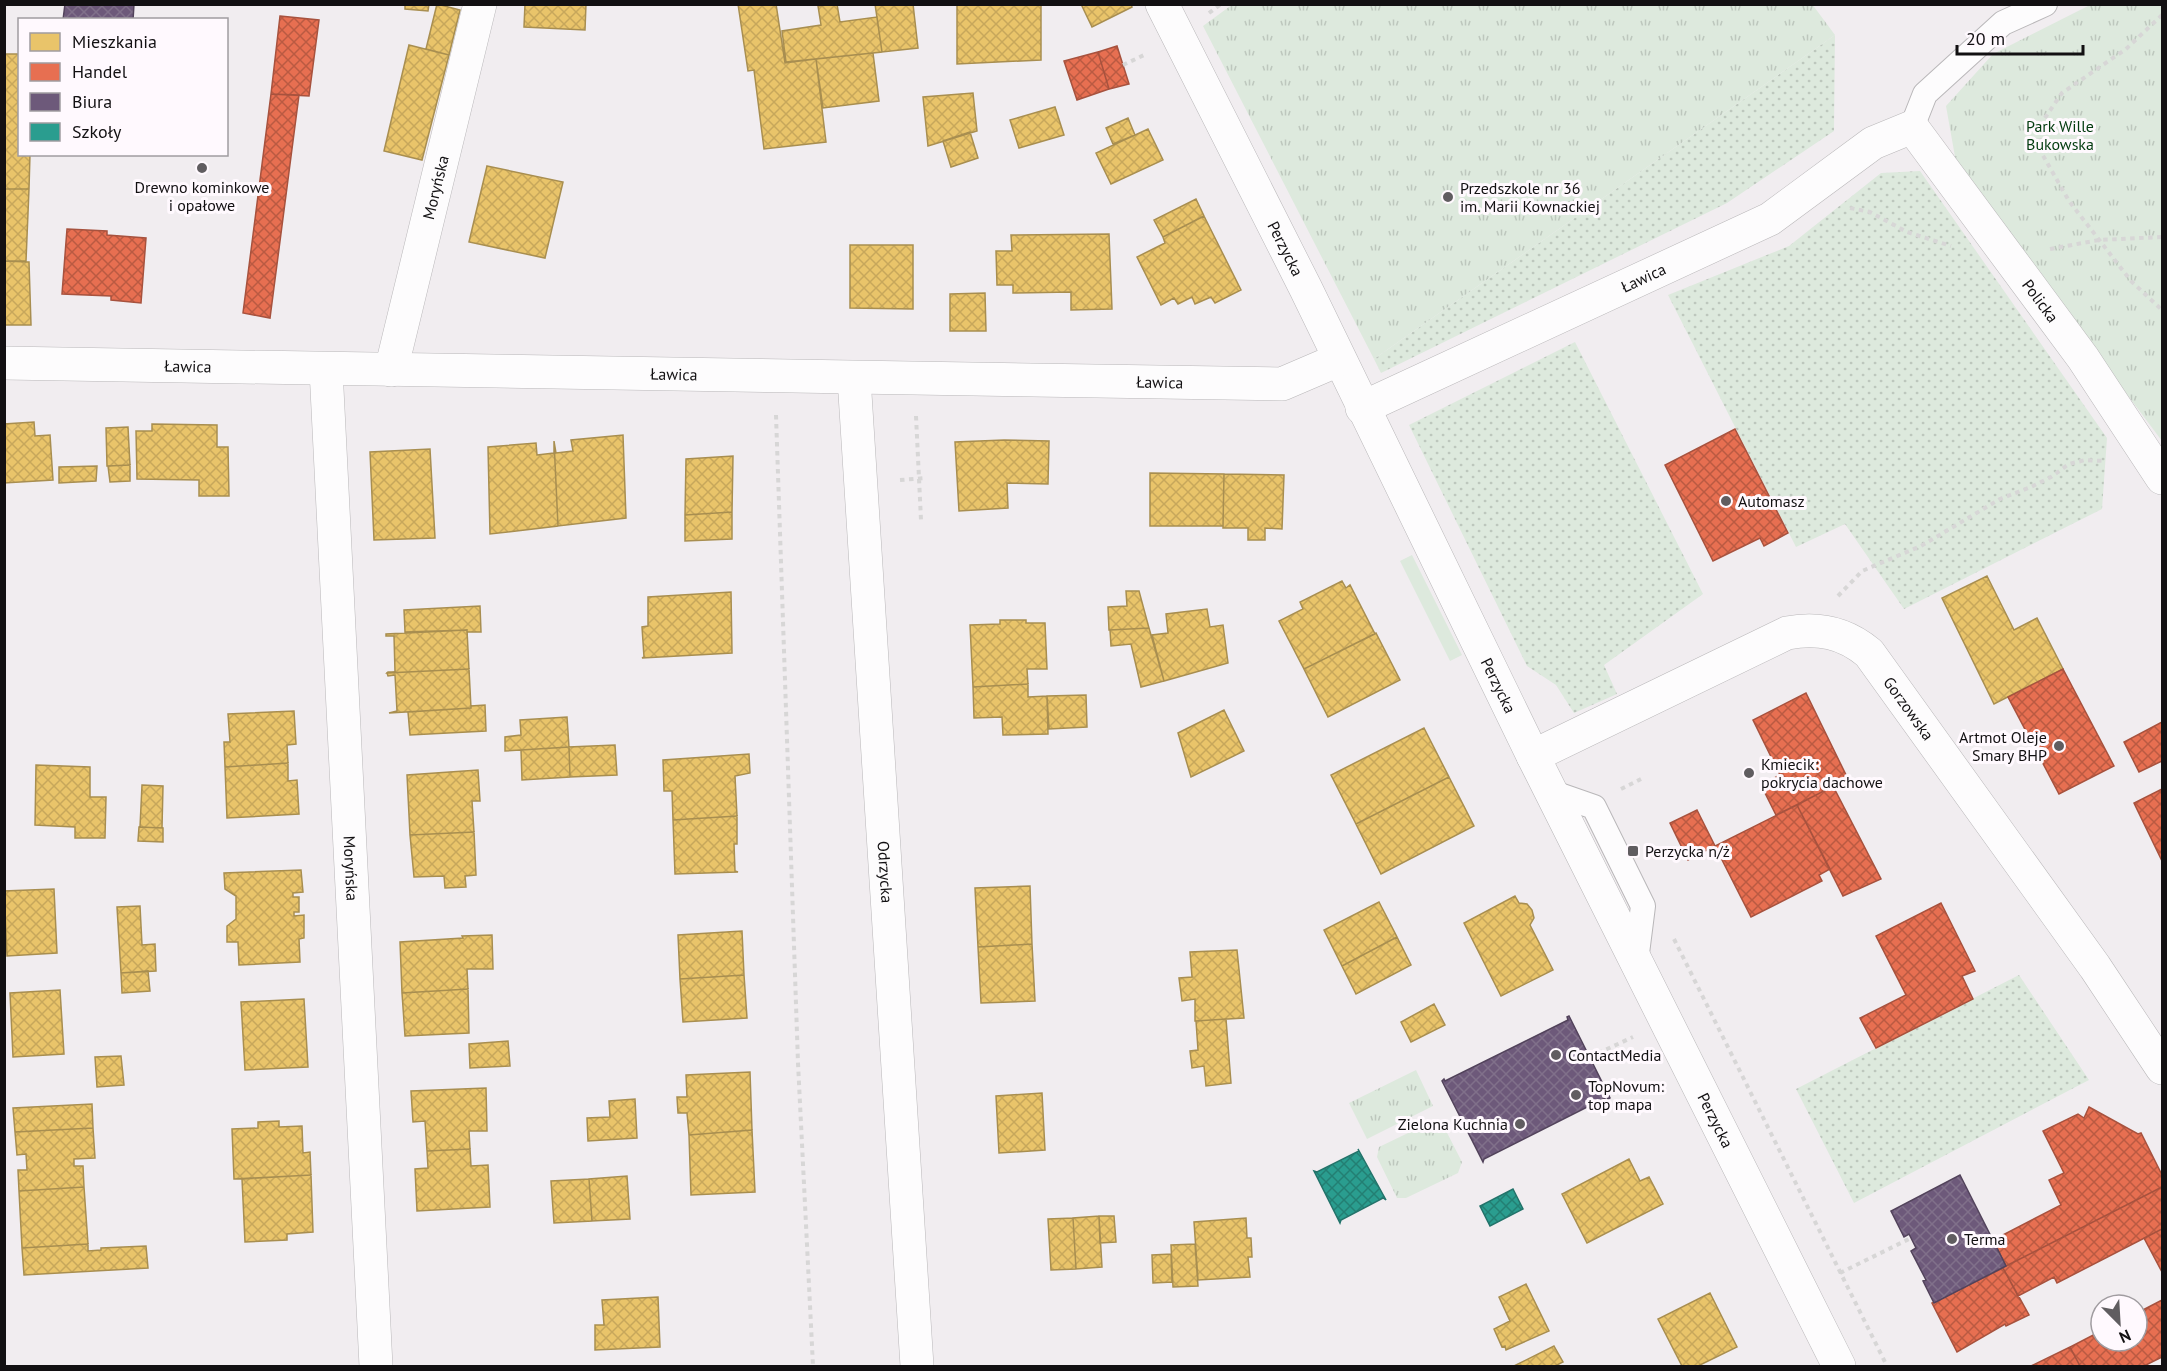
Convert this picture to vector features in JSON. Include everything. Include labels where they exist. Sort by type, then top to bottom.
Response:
[{"type":"street","name":"Moryńska","points":[[391,370],[480,4]]},
{"type":"street","name":"Perzycka","points":[[1162,4],[1306,289],[1338,360],[1533,756],[1839,1366]]},
{"type":"street","name":"Ławica","points":[[1362,408],[1770,219],[1873,143],[1912,127]]},
{"type":"street","name":"Policka","points":[[1912,127],[2083,358],[2163,478]]},
{"type":"street","name":"Ławica","points":[[4,363],[1282,384],[1338,360]]},
{"type":"street","name":"Moryńska","points":[[326,369],[376,1366]]},
{"type":"street","name":"Odrzycka","points":[[854,378],[917,1366]]},
{"type":"street","name":"Gorzowska","points":[[1533,756],[1787,633],[1809,629],[1839,634],[1856,642],[1869,653],[2095,967],[2163,1068]]},
{"type":"lane","points":[[1912,127],[1925,94],[2003,22],[2045,4]]},
{"type":"path","points":[[2163,15],[2126,49],[2062,93],[2038,128],[2041,152],[2069,201],[2131,280],[2163,310]]},
{"type":"path","points":[[1802,196],[1870,212],[1907,232],[1947,246],[2000,246],[2024,254],[2100,240],[2163,237]]},
{"type":"path","points":[[776,414],[798,1063],[813,1366]]},
{"type":"path","points":[[916,414],[921,520]]},
{"type":"path","points":[[1809,629],[1862,571],[1921,546],[2000,499],[2031,488],[2069,464],[2085,460],[2104,461],[2141,446]]},
{"type":"path","points":[[1620,790],[1641,779]]},
{"type":"path","points":[[1672,936],[1887,1366]]},
{"type":"path","points":[[1590,1057],[1639,1034]]},
{"type":"path","points":[[1840,1273],[1911,1238]]},
{"type":"green space","name":"Przedszkole nr 36 im. Marii Kownackiej","points":[[1233,4],[1812,4],[1835,35],[1374,359],[1203,26]]},
{"type":"green space","name":"Park Wille Bukowska","points":[[2090,5],[2162,5],[2162,441],[1957,168],[1946,106],[1993,54]]},
{"type":"green space","points":[[1835,35],[1834,131],[1727,203],[1381,373],[1374,359]]},
{"type":"green space","points":[[1920,171],[2107,438],[2102,509],[1904,609],[1845,524],[1796,547],[1668,295],[1789,246],[1881,173]]},
{"type":"green space","points":[[1575,342],[1703,594],[1604,665],[1617,694],[1574,713],[1556,685],[1527,666],[1409,425]]},
{"type":"green space","points":[[1412,555],[1462,655],[1450,661],[1400,561]]},
{"type":"green space","points":[[2019,975],[2089,1080],[1854,1203],[1796,1089]]},
{"type":"green space","points":[[1416,1070],[1433,1106],[1367,1139],[1349,1103]]},
{"type":"green space","points":[[1433,1121],[1442,1123],[1462,1162],[1458,1173],[1406,1198],[1397,1198],[1377,1157],[1379,1147]]},
{"type":"building: Mieszkania","points":[[405,4],[429,4],[428,11],[405,9]]},
{"type":"building: Mieszkania","points":[[437,4],[460,10],[449,55],[426,49]]},
{"type":"building: Mieszkania","points":[[525,4],[586,4],[585,30],[524,27]]},
{"type":"building: Mieszkania","points":[[738,4],[776,4],[785,63],[816,59],[826,142],[764,149],[754,70],[748,71]]},
{"type":"building: Mieszkania","points":[[837,4],[840,22],[877,17],[882,52],[786,62],[782,31],[821,25],[818,6]]},
{"type":"building: Mieszkania","points":[[875,4],[913,4],[918,48],[882,52]]},
{"type":"building: Mieszkania","points":[[957,4],[1041,4],[1041,60],[957,64]]},
{"type":"building: Mieszkania","points":[[1081,4],[1131,4],[1132,7],[1092,27]]},
{"type":"building: Mieszkania","points":[[409,45],[449,55],[422,160],[384,151]]},
{"type":"building: Mieszkania","points":[[873,53],[879,101],[823,108],[816,59]]},
{"type":"building: Mieszkania","points":[[4,54],[18,54],[18,156],[30,156],[29,189],[4,189]]},
{"type":"building: Mieszkania","points":[[973,93],[977,131],[928,146],[923,97]]},
{"type":"building: Mieszkania","points":[[1055,107],[1064,135],[1019,148],[1010,120]]},
{"type":"building: Mieszkania","points":[[1128,118],[1135,135],[1113,144],[1106,128]]},
{"type":"building: Mieszkania","points":[[1148,129],[1163,160],[1111,184],[1096,153]]},
{"type":"building: Mieszkania","points":[[970,132],[978,158],[951,167],[943,141]]},
{"type":"building: Mieszkania","points":[[487,166],[563,182],[545,258],[469,242]]},
{"type":"building: Mieszkania","points":[[4,189],[29,189],[26,261],[4,261]]},
{"type":"building: Mieszkania","points":[[1196,199],[1204,216],[1163,237],[1154,220]]},
{"type":"building: Mieszkania","points":[[1204,216],[1241,290],[1215,303],[1211,297],[1195,304],[1192,297],[1178,304],[1174,298],[1161,305],[1137,257],[1165,243],[1163,237]]},
{"type":"building: Mieszkania","points":[[1109,234],[1112,309],[1071,310],[1071,292],[1013,293],[1013,285],[997,285],[996,251],[1012,251],[1011,235]]},
{"type":"building: Mieszkania","points":[[850,245],[913,245],[913,309],[850,308]]},
{"type":"building: Mieszkania","points":[[4,261],[29,262],[31,325],[4,325]]},
{"type":"building: Mieszkania","points":[[985,293],[986,331],[950,331],[950,294]]},
{"type":"building: Mieszkania","points":[[34,422],[35,436],[50,435],[53,480],[4,483],[4,424]]},
{"type":"building: Mieszkania","points":[[152,424],[217,425],[217,447],[228,447],[229,496],[199,496],[199,480],[137,479],[136,431],[152,431]]},
{"type":"building: Mieszkania","points":[[128,427],[130,465],[107,466],[106,428]]},
{"type":"building: Mieszkania","points":[[623,435],[626,518],[558,526],[554,441],[556,453],[573,451],[571,440]]},
{"type":"building: Mieszkania","points":[[554,441],[558,526],[490,534],[488,447],[536,443],[537,455],[554,453]]},
{"type":"building: Mieszkania","points":[[1049,441],[1048,484],[1007,483],[1008,508],[959,511],[955,442]]},
{"type":"building: Mieszkania","points":[[430,449],[435,538],[374,540],[370,452]]},
{"type":"building: Mieszkania","points":[[733,456],[732,512],[685,515],[686,459]]},
{"type":"building: Mieszkania","points":[[130,465],[130,481],[110,482],[108,466]]},
{"type":"building: Mieszkania","points":[[97,466],[96,481],[59,483],[59,467]]},
{"type":"building: Mieszkania","points":[[1150,473],[1224,474],[1223,526],[1150,526]]},
{"type":"building: Mieszkania","points":[[1224,474],[1284,475],[1282,529],[1265,528],[1265,540],[1248,540],[1248,528],[1223,528]]},
{"type":"building: Mieszkania","points":[[732,512],[732,539],[685,541],[685,515]]},
{"type":"building: Mieszkania","points":[[1987,576],[2014,630],[2037,618],[2063,669],[1994,704],[1942,598]]},
{"type":"building: Mieszkania","points":[[1342,581],[1346,588],[1350,585],[1375,634],[1304,669],[1279,621],[1303,609],[1300,602]]},
{"type":"building: Mieszkania","points":[[1126,591],[1139,591],[1149,628],[1109,630],[1108,607],[1127,606]]},
{"type":"building: Mieszkania","points":[[731,592],[732,653],[642,658],[644,657],[642,627],[648,626],[648,597]]},
{"type":"building: Mieszkania","points":[[480,606],[481,632],[467,632],[467,630],[405,632],[404,610]]},
{"type":"building: Mieszkania","points":[[1207,609],[1210,627],[1223,625],[1228,663],[1164,681],[1152,635],[1168,633],[1166,614]]},
{"type":"building: Mieszkania","points":[[1000,620],[1045,623],[1047,669],[1027,669],[1028,684],[973,687],[970,625],[1000,624]]},
{"type":"building: Mieszkania","points":[[1149,628],[1164,681],[1141,687],[1131,644],[1111,646],[1110,630]]},
{"type":"building: Mieszkania","points":[[467,630],[469,669],[387,673],[395,672],[394,636],[386,636],[386,634]]},
{"type":"building: Mieszkania","points":[[1376,633],[1400,680],[1328,717],[1304,669]]},
{"type":"building: Mieszkania","points":[[469,669],[471,708],[389,713],[397,711],[395,675],[388,676],[387,673]]},
{"type":"building: Mieszkania","points":[[1028,684],[1028,697],[1047,696],[1048,734],[1003,735],[1002,717],[974,718],[973,687]]},
{"type":"building: Mieszkania","points":[[1086,695],[1087,727],[1049,729],[1047,696]]},
{"type":"building: Mieszkania","points":[[485,705],[486,731],[410,735],[408,712]]},
{"type":"building: Mieszkania","points":[[1224,710],[1244,751],[1191,777],[1178,733]]},
{"type":"building: Mieszkania","points":[[294,711],[296,744],[287,745],[288,763],[225,767],[224,742],[230,742],[228,714]]},
{"type":"building: Mieszkania","points":[[567,717],[569,747],[505,751],[505,737],[521,735],[520,720]]},
{"type":"building: Mieszkania","points":[[1424,728],[1449,777],[1356,824],[1331,775]]},
{"type":"building: Mieszkania","points":[[615,745],[617,775],[570,777],[569,747]]},
{"type":"building: Mieszkania","points":[[569,747],[570,777],[522,780],[521,750]]},
{"type":"building: Mieszkania","points":[[749,754],[750,773],[735,776],[737,816],[673,820],[672,791],[664,791],[663,760]]},
{"type":"building: Mieszkania","points":[[288,763],[288,781],[297,780],[299,814],[227,818],[225,767]]},
{"type":"building: Mieszkania","points":[[36,765],[90,767],[90,797],[106,797],[105,838],[75,838],[75,827],[35,825]]},
{"type":"building: Mieszkania","points":[[478,770],[480,801],[472,801],[474,832],[410,835],[407,775]]},
{"type":"building: Mieszkania","points":[[1449,777],[1474,826],[1381,874],[1356,824]]},
{"type":"building: Mieszkania","points":[[142,785],[163,786],[162,828],[140,827]]},
{"type":"building: Mieszkania","points":[[737,816],[737,844],[734,844],[735,871],[738,872],[675,874],[673,820]]},
{"type":"building: Mieszkania","points":[[139,827],[163,828],[163,842],[138,841]]},
{"type":"building: Mieszkania","points":[[474,832],[476,875],[465,876],[466,887],[445,888],[444,876],[414,877],[410,835]]},
{"type":"building: Mieszkania","points":[[301,870],[303,892],[293,893],[293,897],[299,897],[299,912],[294,912],[294,916],[304,915],[304,938],[299,939],[300,962],[239,965],[238,942],[227,942],[227,926],[236,919],[236,896],[225,889],[224,873]]},
{"type":"building: Mieszkania","points":[[1030,886],[1032,944],[978,947],[975,888]]},
{"type":"building: Mieszkania","points":[[54,889],[57,953],[7,956],[4,891]]},
{"type":"building: Mieszkania","points":[[1515,896],[1519,903],[1527,904],[1532,910],[1534,918],[1530,925],[1553,970],[1501,996],[1464,923]]},
{"type":"building: Mieszkania","points":[[1379,902],[1397,937],[1342,966],[1324,930]]},
{"type":"building: Mieszkania","points":[[140,906],[142,945],[155,944],[156,971],[121,973],[117,907]]},
{"type":"building: Mieszkania","points":[[742,931],[744,975],[680,979],[678,935]]},
{"type":"building: Mieszkania","points":[[492,935],[493,969],[467,969],[468,989],[402,993],[400,942]]},
{"type":"building: Mieszkania","points":[[1397,937],[1411,965],[1356,994],[1342,966]]},
{"type":"building: Mieszkania","points":[[1032,944],[1035,1001],[981,1003],[978,947]]},
{"type":"building: Mieszkania","points":[[1237,950],[1244,1018],[1195,1021],[1195,999],[1182,1001],[1179,978],[1192,977],[1190,952]]},
{"type":"building: Mieszkania","points":[[148,971],[150,991],[122,993],[121,973]]},
{"type":"building: Mieszkania","points":[[744,975],[747,1018],[683,1022],[680,979]]},
{"type":"building: Mieszkania","points":[[468,989],[469,1033],[405,1036],[402,993]]},
{"type":"building: Mieszkania","points":[[60,990],[64,1054],[13,1057],[10,993]]},
{"type":"building: Mieszkania","points":[[304,999],[308,1067],[245,1070],[241,1002]]},
{"type":"building: Mieszkania","points":[[1434,1004],[1445,1025],[1411,1042],[1401,1022]]},
{"type":"building: Mieszkania","points":[[1226,1019],[1231,1083],[1206,1086],[1204,1066],[1192,1068],[1190,1051],[1198,1050],[1196,1021]]},
{"type":"building: Mieszkania","points":[[508,1041],[510,1066],[470,1068],[469,1044]]},
{"type":"building: Mieszkania","points":[[121,1056],[124,1085],[97,1087],[95,1057]]},
{"type":"building: Mieszkania","points":[[750,1072],[752,1130],[689,1135],[687,1113],[678,1113],[677,1097],[687,1097],[686,1075]]},
{"type":"building: Mieszkania","points":[[486,1088],[487,1131],[469,1131],[470,1149],[427,1151],[425,1121],[413,1122],[411,1091]]},
{"type":"building: Mieszkania","points":[[1042,1093],[1045,1150],[999,1153],[996,1096]]},
{"type":"building: Mieszkania","points":[[635,1099],[637,1138],[588,1141],[587,1118],[610,1117],[609,1101]]},
{"type":"building: Mieszkania","points":[[92,1104],[93,1128],[15,1132],[13,1108]]},
{"type":"building: Mieszkania","points":[[279,1121],[279,1127],[302,1126],[303,1153],[310,1152],[311,1175],[234,1179],[232,1129],[258,1128],[258,1122]]},
{"type":"building: Mieszkania","points":[[93,1128],[95,1158],[74,1159],[74,1166],[83,1166],[84,1187],[19,1191],[18,1170],[27,1170],[26,1154],[17,1155],[15,1132]]},
{"type":"building: Mieszkania","points":[[752,1130],[755,1192],[691,1195],[689,1135]]},
{"type":"building: Mieszkania","points":[[470,1149],[471,1166],[488,1165],[490,1207],[417,1211],[415,1169],[428,1168],[427,1151]]},
{"type":"building: Mieszkania","points":[[1629,1159],[1640,1181],[1649,1177],[1663,1204],[1587,1243],[1562,1194]]},
{"type":"building: Mieszkania","points":[[311,1175],[313,1232],[287,1234],[287,1240],[245,1242],[242,1179]]},
{"type":"building: Mieszkania","points":[[627,1176],[630,1219],[592,1221],[589,1179]]},
{"type":"building: Mieszkania","points":[[589,1179],[592,1221],[554,1223],[551,1181]]},
{"type":"building: Mieszkania","points":[[84,1187],[88,1244],[22,1248],[19,1191]]},
{"type":"building: Mieszkania","points":[[1099,1216],[1114,1216],[1116,1242],[1100,1243]]},
{"type":"building: Mieszkania","points":[[1099,1216],[1102,1267],[1076,1269],[1073,1218]]},
{"type":"building: Mieszkania","points":[[1073,1218],[1076,1269],[1051,1270],[1048,1219]]},
{"type":"building: Mieszkania","points":[[1246,1218],[1247,1238],[1251,1238],[1252,1257],[1248,1257],[1250,1277],[1198,1280],[1194,1222]]},
{"type":"building: Mieszkania","points":[[88,1244],[88,1251],[101,1250],[101,1248],[146,1246],[148,1268],[24,1275],[22,1248]]},
{"type":"building: Mieszkania","points":[[1195,1244],[1198,1286],[1173,1287],[1171,1245]]},
{"type":"building: Mieszkania","points":[[1171,1254],[1172,1282],[1153,1283],[1152,1255]]},
{"type":"building: Mieszkania","points":[[1526,1284],[1549,1331],[1506,1350],[1505,1346],[1502,1347],[1494,1329],[1510,1321],[1499,1297]]},
{"type":"building: Mieszkania","points":[[1710,1293],[1737,1347],[1698,1366],[1682,1366],[1658,1319]]},
{"type":"building: Mieszkania","points":[[658,1297],[660,1347],[595,1350],[595,1325],[604,1325],[602,1300]]},
{"type":"building: Mieszkania","points":[[1554,1346],[1563,1362],[1555,1366],[1514,1366]]},
{"type":"building: Handel","points":[[280,16],[319,20],[309,96],[271,94]]},
{"type":"building: Handel","points":[[1117,46],[1129,84],[1109,89],[1098,52]]},
{"type":"building: Handel","points":[[1098,52],[1109,89],[1077,100],[1064,61]]},
{"type":"building: Handel","points":[[271,94],[299,95],[270,318],[243,313]]},
{"type":"building: Handel","points":[[67,229],[107,231],[107,235],[146,238],[141,303],[111,300],[111,296],[62,294]]},
{"type":"building: Handel","points":[[1735,429],[1788,533],[1764,546],[1760,538],[1713,561],[1665,465]]},
{"type":"building: Handel","points":[[2063,669],[2114,766],[2059,794],[2008,697]]},
{"type":"building: Handel","points":[[1806,693],[1848,779],[1776,815],[1761,785],[1780,775],[1753,720]]},
{"type":"building: Handel","points":[[2162,722],[2162,761],[2139,772],[2124,742]]},
{"type":"building: Handel","points":[[1833,786],[1881,879],[1843,896],[1797,805]]},
{"type":"building: Handel","points":[[2162,789],[2162,861],[2134,803]]},
{"type":"building: Handel","points":[[1797,805],[1830,869],[1819,875],[1822,881],[1751,917],[1715,846]]},
{"type":"building: Handel","points":[[1697,810],[1715,846],[1688,860],[1670,823]]},
{"type":"building: Handel","points":[[1941,903],[1975,971],[1962,976],[1973,999],[1876,1048],[1860,1018],[1906,995],[1876,936]]},
{"type":"building: Handel","points":[[2089,1107],[2138,1134],[2141,1133],[2162,1175],[2162,1187],[2006,1266],[1993,1240],[2061,1205],[2049,1180],[2064,1173],[2043,1131],[2078,1114],[2084,1118]]},
{"type":"building: Handel","points":[[2162,1187],[2162,1229],[2057,1283],[2054,1277],[2018,1296],[2003,1268]]},
{"type":"building: Handel","points":[[2162,1229],[2162,1272],[2144,1238]]},
{"type":"building: Handel","points":[[2003,1268],[2029,1315],[2006,1326],[2005,1324],[1957,1352],[1932,1303]]},
{"type":"building: Handel","points":[[2162,1300],[2162,1357],[2144,1366],[2080,1366],[2070,1347],[2089,1337],[2089,1353],[2149,1353],[2149,1307]]},
{"type":"building: Handel","points":[[2070,1347],[2080,1366],[2031,1366]]},
{"type":"building: Biura","points":[[65,4],[134,4],[133,18],[63,18]]},
{"type":"building: Biura","points":[[1569,1016],[1610,1098],[1607,1097],[1484,1159],[1483,1162],[1442,1081],[1568,1020]]},
{"type":"building: Biura","name":"Terma","points":[[1960,1175],[2006,1266],[1934,1303],[1923,1281],[1926,1280],[1911,1251],[1916,1248],[1909,1234],[1904,1237],[1891,1211]]},
{"type":"building: Szkoły","points":[[1358,1149],[1386,1200],[1383,1198],[1341,1220],[1340,1223],[1314,1171],[1317,1172],[1359,1151]]},
{"type":"building: Szkoły","points":[[1513,1189],[1523,1209],[1490,1226],[1480,1206]]},
{"type":"place","name":"Drewno kominkowe i opałowe","points":[[202,168]]},
{"type":"place","name":"Przedszkole nr 36 im. Marii Kownackiej","points":[[1448,197]]},
{"type":"place","name":"Automasz","points":[[1726,501]]},
{"type":"place","name":"Artmot Oleje Smary BHP","points":[[2059,746]]},
{"type":"place","name":"Kmiecik: pokrycia dachowe","points":[[1749,773]]},
{"type":"place","name":"Perzycka n/ż","points":[[1633,851]]},
{"type":"place","name":"ContactMedia","points":[[1556,1055]]},
{"type":"place","name":"TopNovum: top mapa","points":[[1576,1095]]},
{"type":"place","name":"Zielona Kuchnia","points":[[1520,1124]]},
{"type":"place","name":"Terma","points":[[1952,1239]]}]
